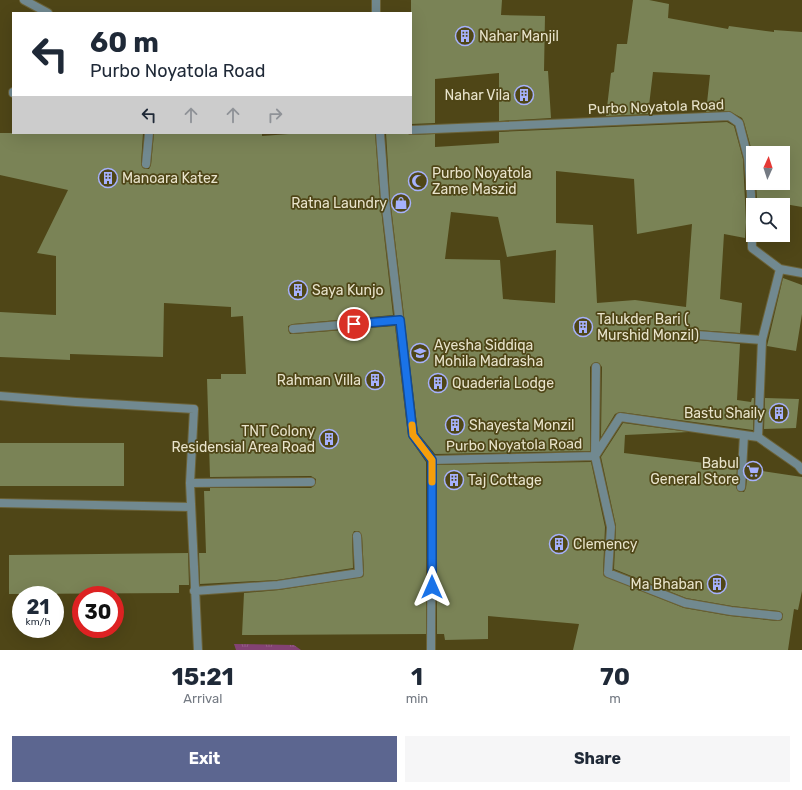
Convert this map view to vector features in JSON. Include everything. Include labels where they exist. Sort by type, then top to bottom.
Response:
[{"type":"street","points":[[24,0],[46,12]]},
{"type":"street","points":[[376,0],[376,12]]},
{"type":"street","name":"Purbo Noyatola Road","points":[[412,130],[729,116],[739,123],[748,158],[751,194],[752,248],[780,268],[802,273]]},
{"type":"street","points":[[146,164],[149,134]]},
{"type":"street","name":"Purbo Noyatola Road","points":[[380,134],[413,435],[432,460],[431,650]]},
{"type":"street","points":[[758,437],[762,340],[780,268]]},
{"type":"street","points":[[293,329],[400,320]]},
{"type":"street","points":[[697,335],[762,340]]},
{"type":"street","name":"Purbo Noyatola Road","points":[[596,367],[596,456]]},
{"type":"street","points":[[0,396],[194,409],[190,483],[198,650]]},
{"type":"street","name":"Purbo Noyatola Road","points":[[596,456],[620,416],[758,437],[798,465],[802,470]]},
{"type":"street","points":[[741,487],[744,435]]},
{"type":"street","points":[[596,456],[611,527],[608,573],[685,603],[731,611],[778,616]]},
{"type":"street","name":"Purbo Noyatola Road","points":[[432,460],[596,456]]},
{"type":"street","points":[[190,483],[311,482]]},
{"type":"street","points":[[0,503],[191,507]]},
{"type":"street","points":[[194,591],[278,585],[359,573],[357,536]]},
{"type":"green space","points":[[234,644],[294,645],[301,650],[236,650]]},
{"type":"building","points":[[411,0],[502,0],[501,15],[545,16],[544,71],[548,71],[551,118],[499,121],[499,73],[435,79],[435,123],[412,124]]},
{"type":"building","points":[[633,0],[649,0],[669,4],[668,18],[728,29],[729,26],[774,32],[774,30],[802,32],[802,207],[790,205],[790,198],[757,198],[756,190],[790,190],[790,146],[751,146],[742,118],[729,111],[706,112],[710,75],[653,72],[648,114],[606,116],[611,73],[614,72],[617,44],[627,44]]},
{"type":"building","points":[[727,122],[734,126],[743,159],[746,222],[745,238],[724,234],[720,299],[742,303],[740,333],[697,330],[693,332],[692,335],[694,339],[697,340],[740,344],[737,400],[751,402],[752,398],[754,398],[753,430],[620,412],[615,414],[601,437],[602,367],[596,362],[590,367],[590,451],[435,454],[418,433],[390,198],[386,134],[435,134],[435,147],[499,143],[499,132]],"holes":[[[556,171],[634,179],[637,234],[692,224],[686,307],[635,300],[597,303],[593,225],[556,223]],[[451,212],[498,217],[507,257],[556,250],[555,303],[503,299],[500,260],[445,259]]]},
{"type":"building","points":[[0,133],[143,134],[141,164],[143,168],[146,169],[149,169],[151,165],[154,134],[262,134],[262,136],[289,134],[375,134],[380,200],[393,315],[293,324],[288,326],[288,330],[290,334],[293,334],[395,326],[408,436],[426,462],[426,634],[242,635],[244,593],[279,590],[363,577],[362,536],[359,531],[354,531],[352,536],[353,568],[277,580],[200,584],[199,553],[206,553],[204,491],[210,491],[210,488],[311,488],[316,482],[316,479],[311,476],[210,477],[207,379],[221,379],[221,374],[246,374],[243,316],[231,317],[231,307],[164,303],[163,357],[70,354],[70,360],[0,357],[0,312],[56,315],[56,256],[37,253],[68,190],[0,175]]},
{"type":"building","points":[[783,278],[802,285],[802,314],[796,351],[767,346]]},
{"type":"building","name":"Bastu Shaily","points":[[765,398],[799,399],[796,428],[764,429]]},
{"type":"building","points":[[623,423],[689,432],[625,435],[624,453],[737,467],[736,487],[740,492],[744,492],[746,488],[748,469],[802,477],[802,591],[798,610],[794,609],[788,650],[573,650],[579,624],[488,616],[488,639],[445,640],[444,634],[437,634],[437,465],[591,462],[605,527],[604,576],[684,608],[730,616],[777,621],[782,620],[783,614],[779,611],[732,606],[686,598],[614,569],[616,526],[601,457]]},
{"type":"building","points":[[0,443],[124,443],[124,486],[0,486]]},
{"type":"building","points":[[188,553],[189,585],[179,585],[179,593],[124,593],[124,586],[72,586],[72,594],[64,594],[64,586],[12,586],[12,594],[9,594],[9,555]]},
{"type":"slow traffic","points":[[412,425],[413,435],[432,460],[432,482]]},
{"type":"place","name":"Nahar Manjil","points":[[465,36]]},
{"type":"place","name":"Nahar Vila","points":[[524,95]]},
{"type":"place","name":"Manoara Katez","points":[[108,178]]},
{"type":"place","name":"Purbo Noyatola Zame Maszid","points":[[418,181]]},
{"type":"place","name":"Ratna Laundry","points":[[401,203]]},
{"type":"place","name":"Saya Kunjo","points":[[298,290]]},
{"type":"place","name":"Talukder Bari ( Murshid Monzil)","points":[[583,327]]},
{"type":"place","name":"Ayesha Siddiqa Mohila Madrasha","points":[[420,353]]},
{"type":"place","name":"Rahman Villa","points":[[375,380]]},
{"type":"place","name":"Quaderia Lodge","points":[[438,383]]},
{"type":"place","name":"Bastu Shaily","points":[[779,413]]},
{"type":"place","name":"Shayesta Monzil","points":[[455,425]]},
{"type":"place","name":"TNT Colony Residensial Area Road","points":[[329,439]]},
{"type":"place","name":"Babul General Store","points":[[753,471]]},
{"type":"place","name":"Taj Cottage","points":[[454,480]]},
{"type":"place","name":"Clemency","points":[[559,544]]},
{"type":"place","name":"Ma Bhaban","points":[[717,584]]},
{"type":"route","points":[[354,324],[400,320],[413,435],[432,460],[432,587]]}]
